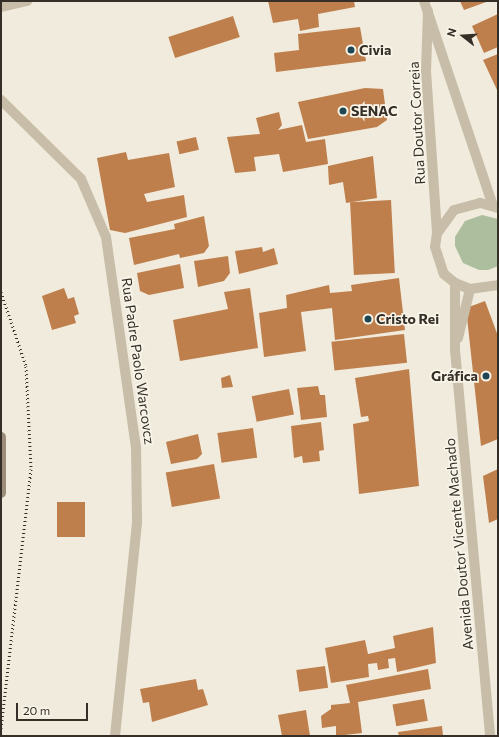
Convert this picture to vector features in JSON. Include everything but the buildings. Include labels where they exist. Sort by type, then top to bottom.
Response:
[{"type":"main road","points":[[1,437],[1,493]]},
{"type":"street","points":[[1,7],[27,1]]},
{"type":"street","name":"Rua Doutor Correia","points":[[424,1],[496,207]]},
{"type":"street","name":"Rua Doutor Correia","points":[[428,11],[426,71],[438,261],[455,283]]},
{"type":"street","name":"Rua Padre Paolo Warcovcz","points":[[1,100],[81,179],[106,237],[136,447],[137,523],[116,736]]},
{"type":"street","points":[[437,233],[444,220],[466,204],[496,207]]},
{"type":"street","points":[[455,350],[455,283],[470,289],[498,285]]},
{"type":"street","points":[[455,350],[470,289]]},
{"type":"street","name":"Avenida Doutor Vicente Machado","points":[[455,350],[490,736]]},
{"type":"green space","points":[[482,215],[498,219],[498,266],[488,270],[479,270],[463,263],[455,246],[455,237],[465,221]]},
{"type":"railway","points":[[1,292],[26,366],[31,469],[1,728]]},
{"type":"place","name":"Civia","points":[[351,50]]},
{"type":"place","name":"SENAC","points":[[343,111]]},
{"type":"place","name":"Cristo Rei","points":[[368,319]]},
{"type":"place","name":"Gráfica","points":[[486,376]]}]
